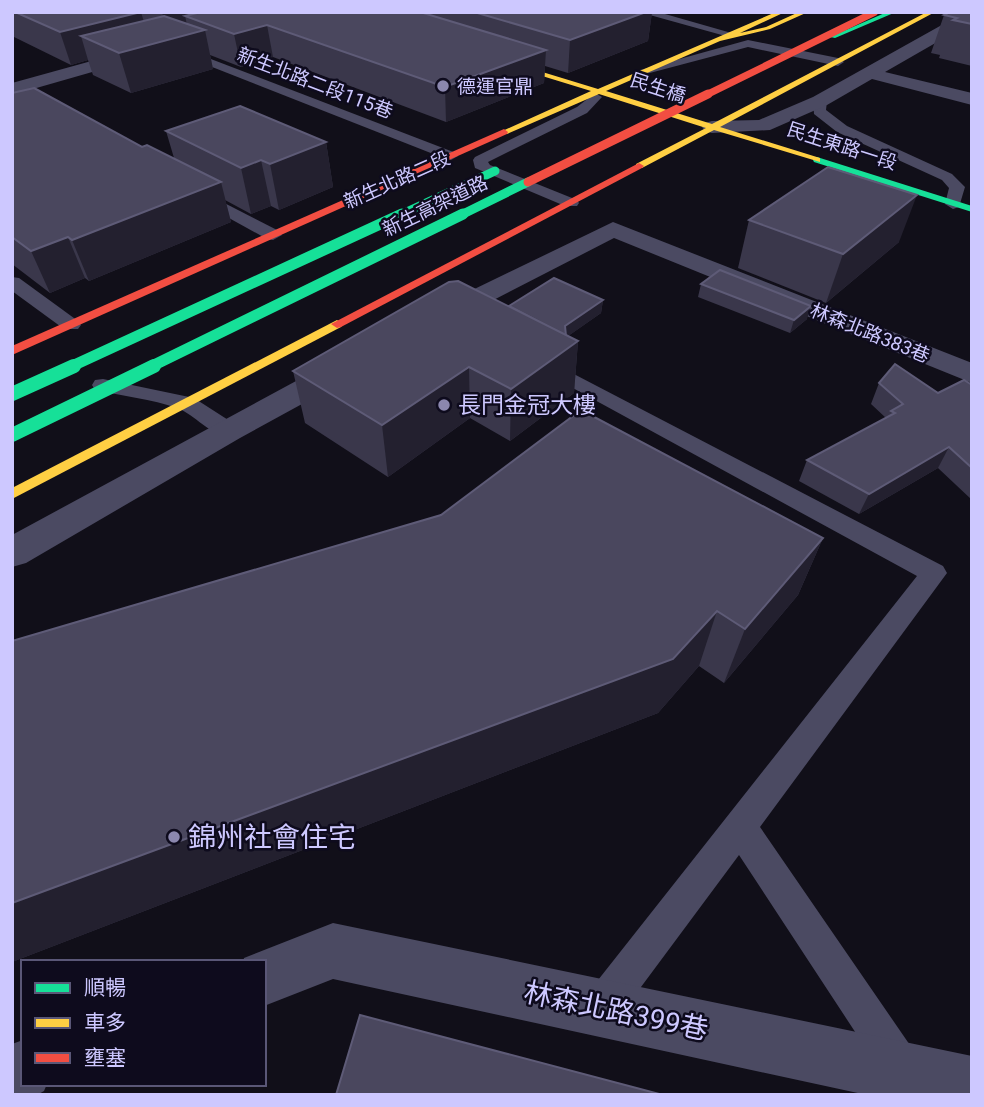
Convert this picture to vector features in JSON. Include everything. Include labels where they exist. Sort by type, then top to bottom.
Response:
[{"type":"main road","name":"新生北路二段","points":[[12,351],[782,12]]},
{"type":"main road","points":[[724,37],[768,28],[805,12]]},
{"type":"main road","name":"新生高架道路","points":[[12,435],[875,12]]},
{"type":"main road","points":[[795,52],[893,12]]},
{"type":"main road","points":[[12,494],[571,203],[706,125],[838,62],[932,12]]},
{"type":"main road","points":[[711,71],[824,18]]},
{"type":"main road","name":"民生橋","points":[[476,53],[599,94],[706,125]]},
{"type":"main road","points":[[611,117],[661,94]]},
{"type":"main road","name":"民生東路一段","points":[[706,125],[972,209]]},
{"type":"main road","name":"新生高架道路","points":[[12,394],[510,164]]},
{"type":"street","points":[[706,125],[763,126],[797,108],[820,101],[868,73],[953,33],[972,15]]},
{"type":"street","points":[[15,94],[192,39]]},
{"type":"street","points":[[868,73],[972,99]]},
{"type":"street","name":"林森北路383巷","points":[[543,262],[613,229],[972,374]]},
{"type":"street","points":[[411,332],[460,319],[543,262],[500,240]]},
{"type":"street","points":[[12,553],[228,430],[374,352]]},
{"type":"street","name":"林森北路399巷","points":[[266,977],[333,951],[972,1087]]},
{"type":"lane","points":[[644,12],[724,37]]},
{"type":"lane","points":[[646,70],[748,43],[838,62]]},
{"type":"lane","name":"新生北路二段115巷","points":[[166,46],[451,156]]},
{"type":"lane","points":[[571,203],[483,168],[480,160],[582,110],[599,94]]},
{"type":"lane","points":[[820,101],[819,111],[842,129],[947,177],[957,187],[953,204]]},
{"type":"lane","points":[[181,185],[273,235]]},
{"type":"lane","points":[[12,282],[71,325]]},
{"type":"lane","points":[[520,352],[934,573],[601,1008]]},
{"type":"lane","points":[[82,381],[186,403],[228,430]]},
{"type":"lane","points":[[740,827],[905,1073]]},
{"type":"building","points":[[15,12],[141,12],[60,32]]},
{"type":"building","points":[[201,12],[420,12],[546,50],[445,87],[267,25],[234,34],[185,16]]},
{"type":"building","points":[[474,12],[646,12],[570,40]]},
{"type":"building","points":[[950,12],[972,12],[972,24],[944,15]]},
{"type":"building","points":[[164,16],[205,30],[119,53],[81,36]]},
{"type":"building","points":[[34,88],[142,147],[147,145],[221,182],[72,240],[68,237],[31,251],[12,237],[12,93]]},
{"type":"building","points":[[240,106],[326,142],[270,164],[261,160],[241,168],[166,131]]},
{"type":"building","points":[[828,167],[917,195],[843,254],[749,220]]},
{"type":"building","points":[[720,270],[811,306],[794,320],[701,284]]},
{"type":"building","points":[[554,278],[603,300],[565,326],[566,336],[509,306]]},
{"type":"building","points":[[458,281],[578,341],[511,389],[469,367],[382,425],[293,371],[449,282]]},
{"type":"building","points":[[895,364],[938,393],[964,380],[972,385],[972,468],[949,447],[869,494],[807,460],[895,413],[891,411],[903,404],[879,383]]},
{"type":"building","name":"錦州社會住宅","points":[[581,410],[823,538],[745,629],[717,611],[673,659],[12,903],[12,641],[441,515]]},
{"type":"building","points":[[360,1015],[663,1095],[336,1095]]},
{"type":"traffic: fast","points":[[833,37],[893,12]]},
{"type":"traffic: fast","points":[[817,160],[972,209]]},
{"type":"traffic: fast","points":[[12,394],[495,171]]},
{"type":"traffic: fast","points":[[12,435],[528,182]]},
{"type":"traffic: slow","points":[[504,132],[782,12]]},
{"type":"traffic: slow","points":[[717,40],[768,28],[805,12]]},
{"type":"traffic: slow","points":[[639,166],[932,12]]},
{"type":"traffic: slow","points":[[493,58],[817,160]]},
{"type":"traffic: slow","points":[[12,494],[337,324]]},
{"type":"traffic: jam","points":[[528,182],[875,12]]},
{"type":"traffic: jam","points":[[12,351],[504,132]]},
{"type":"traffic: jam","points":[[337,324],[639,166]]},
{"type":"place","name":"德運官鼎","points":[[443,86]]},
{"type":"place","name":"長門金冠大樓","points":[[444,405]]},
{"type":"place","name":"錦州社會住宅","points":[[174,837]]}]
